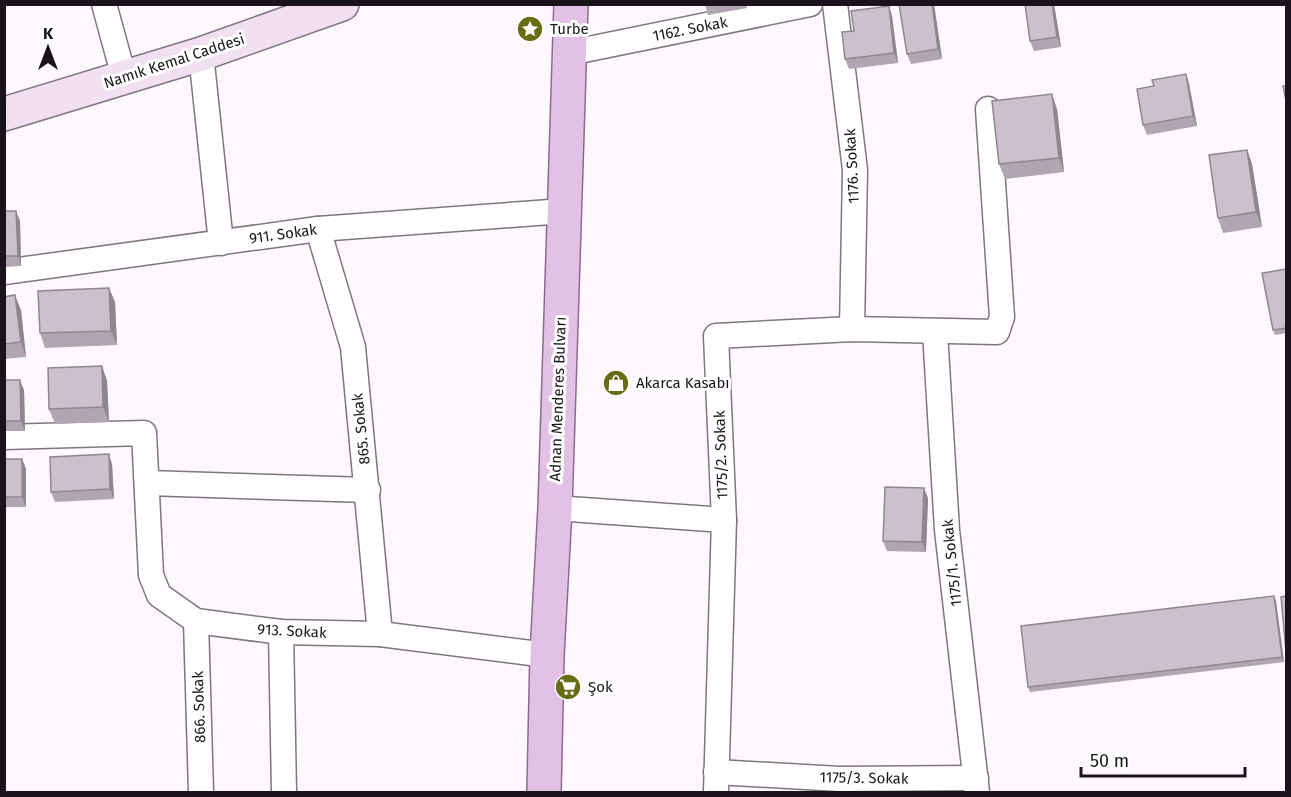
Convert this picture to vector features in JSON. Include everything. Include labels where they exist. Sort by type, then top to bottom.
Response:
[{"type":"main road","name":"Adnan Menderes Bulvarı","points":[[544,792],[571,4]]},
{"type":"street","points":[[104,4],[124,77]]},
{"type":"street","name":"Namık Kemal Caddesi","points":[[4,114],[201,54],[342,4]]},
{"type":"street","name":"1162. Sokak","points":[[569,53],[810,4]]},
{"type":"street","name":"1176. Sokak","points":[[835,4],[855,170],[852,329]]},
{"type":"street","points":[[201,54],[221,243]]},
{"type":"street","name":"1175/2. Sokak","points":[[716,782],[724,520],[716,336],[852,329],[997,332],[1002,316],[988,109]]},
{"type":"street","name":"911. Sokak","points":[[4,272],[318,229],[564,211]]},
{"type":"street","name":"865. Sokak","points":[[318,229],[353,347],[380,634]]},
{"type":"street","name":"1175/1. Sokak","points":[[935,332],[947,530],[976,785]]},
{"type":"street","name":"913. Sokak","points":[[4,437],[144,433],[151,575],[159,596],[196,621],[281,632],[380,634],[547,655]]},
{"type":"street","points":[[147,483],[368,490]]},
{"type":"street","points":[[555,508],[724,520]]},
{"type":"street","name":"866. Sokak","points":[[196,621],[201,792]]},
{"type":"street","points":[[281,632],[284,792]]},
{"type":"street","name":"1175/3. Sokak","points":[[716,782],[840,779],[976,785]]},
{"type":"building","points":[[899,4],[932,4],[938,49],[907,54]]},
{"type":"building","points":[[1025,4],[1052,4],[1057,37],[1030,41]]},
{"type":"building","points":[[889,6],[894,53],[845,59],[842,32],[854,31],[851,11]]},
{"type":"building","points":[[1186,74],[1193,116],[1143,125],[1137,89],[1154,86],[1152,80]]},
{"type":"building","points":[[1283,86],[1287,86],[1287,106]]},
{"type":"building","points":[[1052,94],[1059,158],[999,164],[992,101]]},
{"type":"building","points":[[1247,150],[1256,212],[1218,218],[1209,155]]},
{"type":"building","points":[[4,211],[16,211],[18,256],[4,256]]},
{"type":"building","points":[[1287,269],[1287,328],[1273,330],[1262,273]]},
{"type":"building","points":[[109,288],[111,331],[40,333],[38,291]]},
{"type":"building","points":[[15,295],[21,342],[4,344],[4,297]]},
{"type":"building","points":[[102,366],[103,407],[49,409],[48,368]]},
{"type":"building","points":[[4,380],[20,380],[21,421],[4,421]]},
{"type":"building","points":[[109,454],[110,489],[51,492],[50,457]]},
{"type":"building","points":[[4,459],[22,459],[22,497],[4,497]]},
{"type":"building","points":[[885,487],[924,488],[922,542],[883,541]]},
{"type":"building","points":[[1274,596],[1282,657],[1028,687],[1021,626]]},
{"type":"building","points":[[1287,596],[1287,652],[1286,652],[1281,597]]},
{"type":"place","name":"Turbe","points":[[530,29]]},
{"type":"place","name":"Akarca Kasabı","points":[[616,383]]},
{"type":"place","name":"Şok","points":[[568,687]]}]
